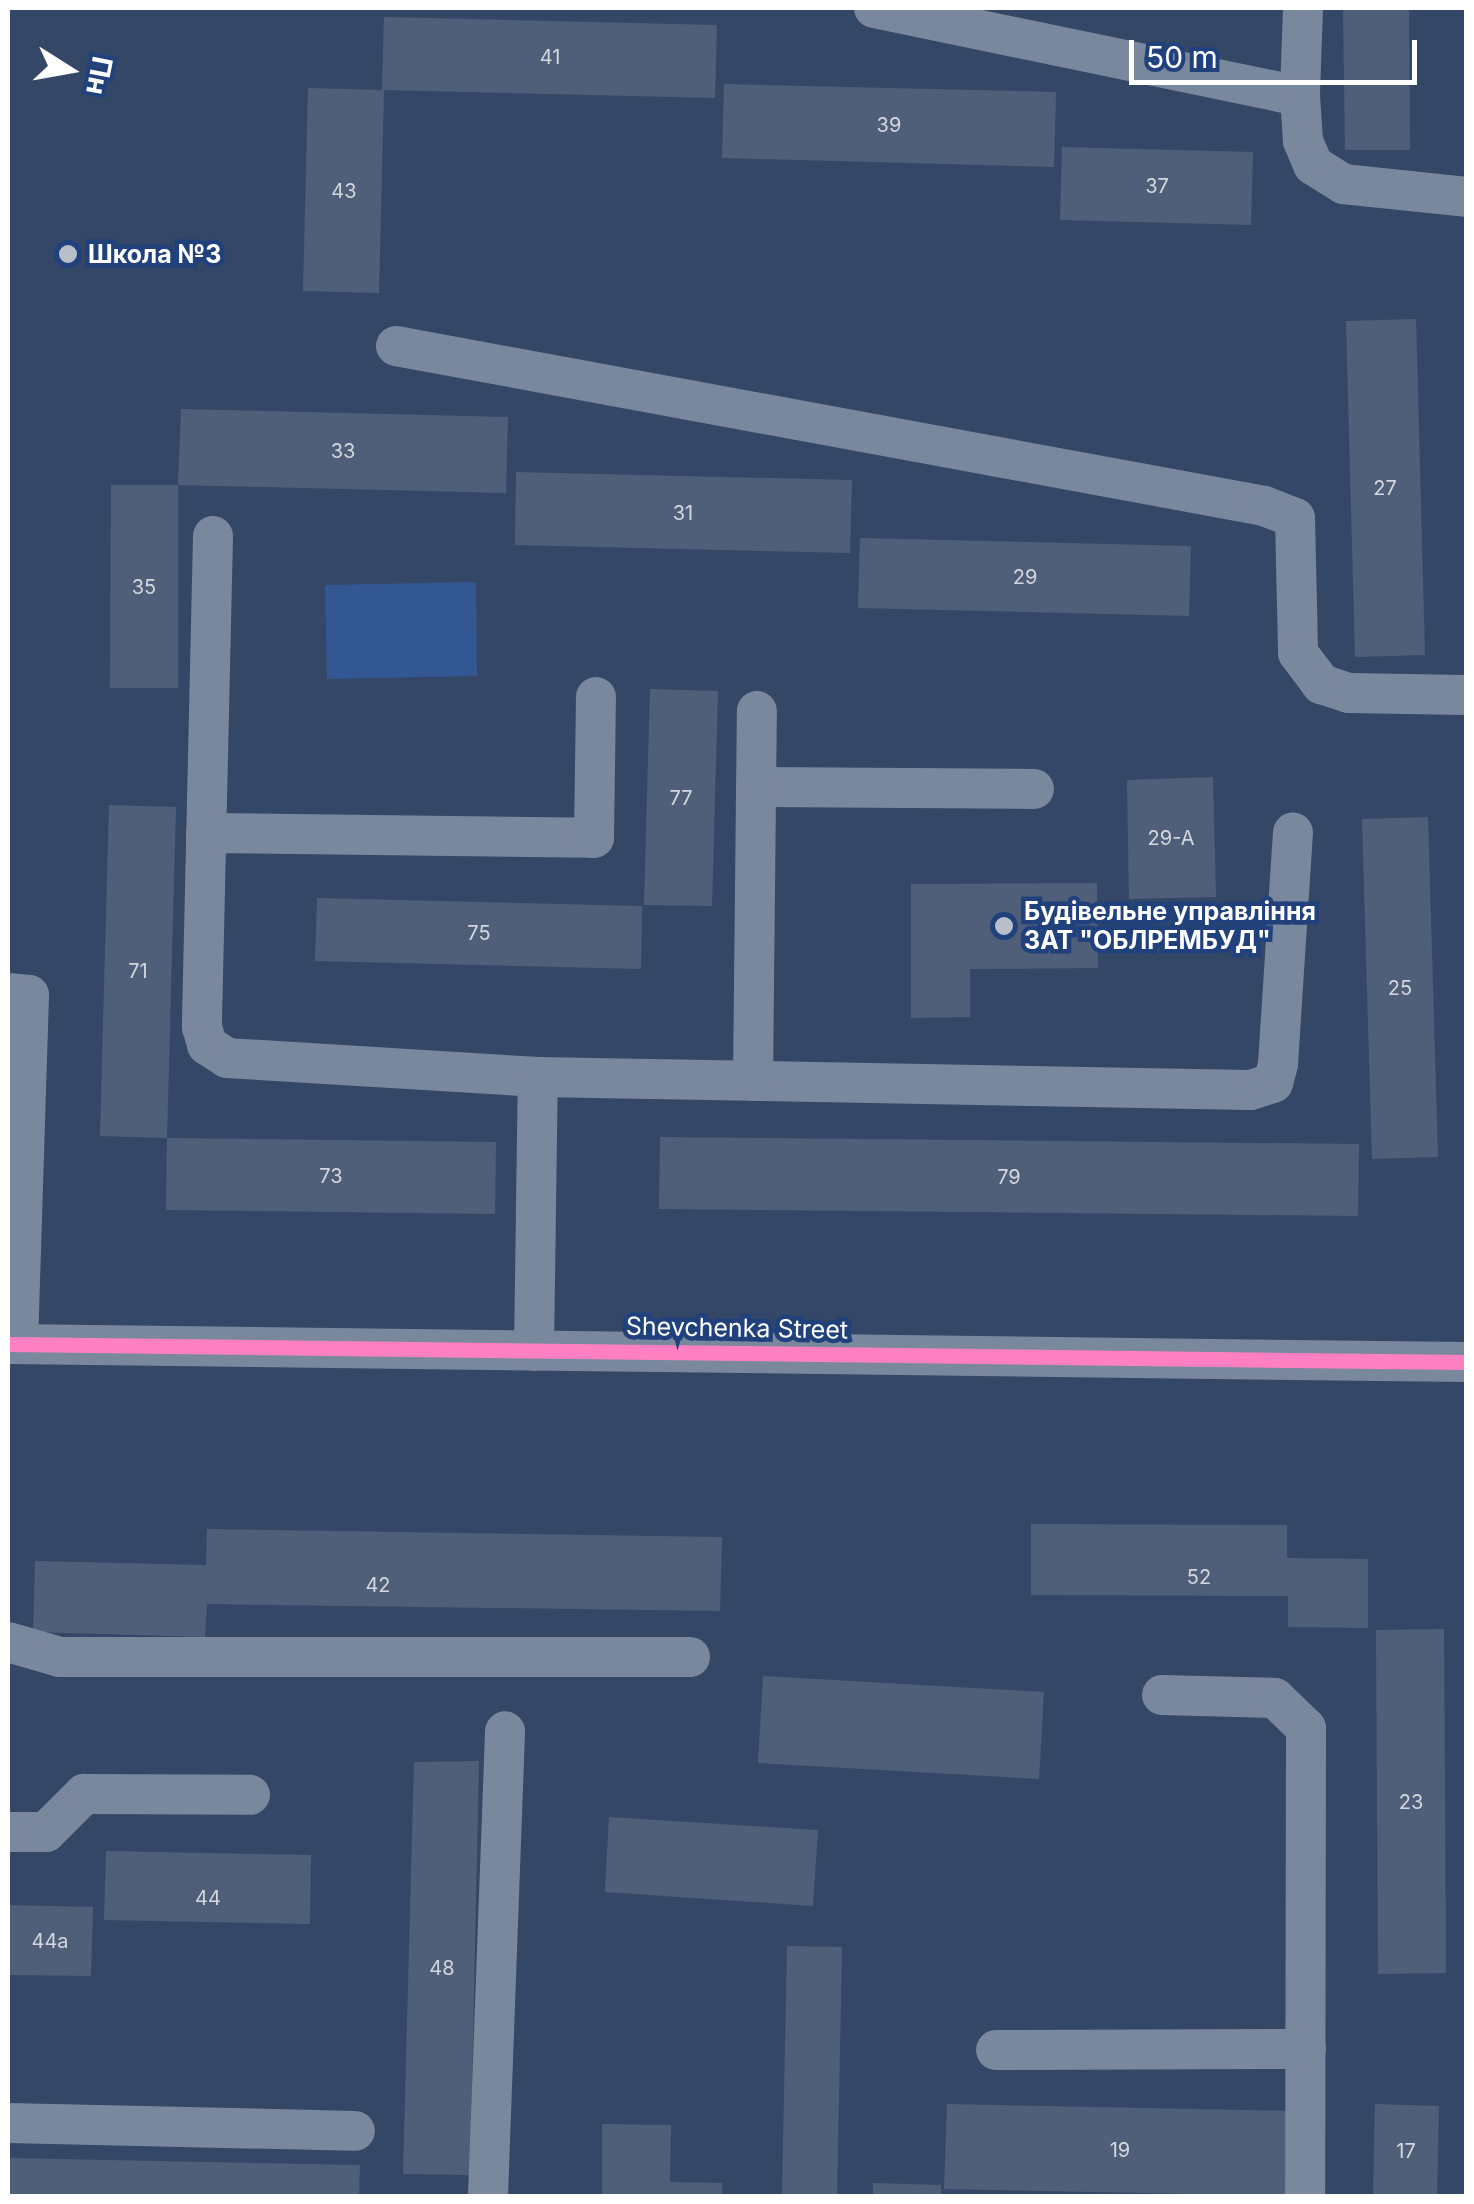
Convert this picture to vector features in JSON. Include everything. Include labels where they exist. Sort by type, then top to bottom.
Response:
[{"type":"street","points":[[874,8],[1300,96]]},
{"type":"street","points":[[1303,8],[1300,96],[1303,140],[1313,165],[1343,184],[1466,197]]},
{"type":"street","points":[[396,346],[1264,506],[1295,518],[1298,653],[1321,684],[1349,693],[1466,695]]},
{"type":"street","points":[[213,536],[202,1027],[207,1045],[228,1058],[538,1077],[1251,1090],[1273,1083],[1293,832]]},
{"type":"street","points":[[206,833],[594,838],[596,697]]},
{"type":"street","points":[[752,1081],[758,711]]},
{"type":"street","points":[[756,787],[1034,789]]},
{"type":"street","points":[[8,993],[29,995],[13,1344]]},
{"type":"street","points":[[534,1351],[538,1077]]},
{"type":"street","name":"Shevchenka Street","points":[[13,1344],[1466,1362]]},
{"type":"street","points":[[8,1642],[60,1657],[690,1657]]},
{"type":"street","points":[[1162,1695],[1274,1698],[1306,1728],[1305,2196]]},
{"type":"street","points":[[488,2196],[504,1731]]},
{"type":"street","points":[[8,1832],[46,1832],[84,1794],[250,1794]]},
{"type":"street","points":[[996,2050],[1306,2049]]},
{"type":"street","points":[[8,2124],[354,2131]]},
{"type":"shaded area","points":[[476,582],[477,676],[327,679],[325,585]]},
{"type":"building","points":[[1343,8],[1409,8],[1410,150],[1345,150]]},
{"type":"building","points":[[384,17],[717,25],[715,98],[382,90]]},
{"type":"building","points":[[724,84],[1056,92],[1054,167],[722,158]]},
{"type":"building","points":[[308,88],[384,90],[379,293],[303,291]]},
{"type":"building","points":[[1062,147],[1253,152],[1251,225],[1060,220]]},
{"type":"building","points":[[1416,319],[1425,655],[1355,657],[1346,321]]},
{"type":"building","points":[[181,409],[508,417],[506,493],[178,485]]},
{"type":"building","points":[[516,472],[852,480],[850,553],[515,545]]},
{"type":"building","points":[[111,485],[178,485],[178,688],[110,688]]},
{"type":"building","points":[[860,538],[1191,546],[1189,616],[858,608]]},
{"type":"building","points":[[650,689],[718,691],[712,906],[644,905]]},
{"type":"building","points":[[1213,777],[1216,897],[1129,899],[1127,780]]},
{"type":"building","points":[[109,805],[176,807],[167,1138],[100,1136]]},
{"type":"building","points":[[1428,817],[1438,1157],[1372,1159],[1362,819]]},
{"type":"building","name":"Будівельне управління ЗАТ \"ОБЛРЕМБУД\"","points":[[1097,883],[1098,968],[970,969],[970,1017],[911,1018],[911,884]]},
{"type":"building","points":[[317,898],[642,906],[641,969],[315,961]]},
{"type":"building","points":[[660,1137],[1359,1144],[1358,1216],[659,1209]]},
{"type":"building","points":[[167,1138],[496,1142],[495,1214],[166,1210]]},
{"type":"building","points":[[1031,1524],[1287,1525],[1287,1558],[1368,1559],[1368,1628],[1288,1627],[1288,1596],[1031,1595]]},
{"type":"building","points":[[207,1529],[722,1537],[720,1611],[207,1604],[205,1637],[33,1632],[35,1561],[206,1565]]},
{"type":"building","points":[[1444,1629],[1446,1973],[1378,1974],[1376,1630]]},
{"type":"building","points":[[763,1676],[1044,1692],[1039,1779],[758,1763]]},
{"type":"building","points":[[479,1761],[470,2175],[403,2174],[414,1762]]},
{"type":"building","points":[[609,1817],[818,1830],[813,1906],[605,1892]]},
{"type":"building","points":[[106,1851],[311,1855],[310,1924],[104,1920]]},
{"type":"building","points":[[8,1905],[93,1907],[91,1976],[8,1975]]},
{"type":"building","points":[[787,1946],[842,1947],[837,2196],[782,2196]]},
{"type":"building","points":[[947,2104],[1296,2111],[1294,2196],[944,2189]]},
{"type":"building","points":[[1375,2104],[1439,2106],[1437,2196],[1373,2196]]},
{"type":"building","points":[[602,2124],[671,2125],[670,2182],[722,2183],[722,2196],[602,2196]]},
{"type":"building","points":[[8,2158],[360,2165],[359,2196],[8,2196]]},
{"type":"building","points":[[873,2183],[941,2185],[941,2196],[873,2196]]},
{"type":"cycle path","points":[[8,1344],[1466,1362]]},
{"type":"place","name":"Школа №3","points":[[68,254]]},
{"type":"place","name":"Будівельне управління ЗАТ \"ОБЛРЕМБУД\"","points":[[1004,926]]}]
